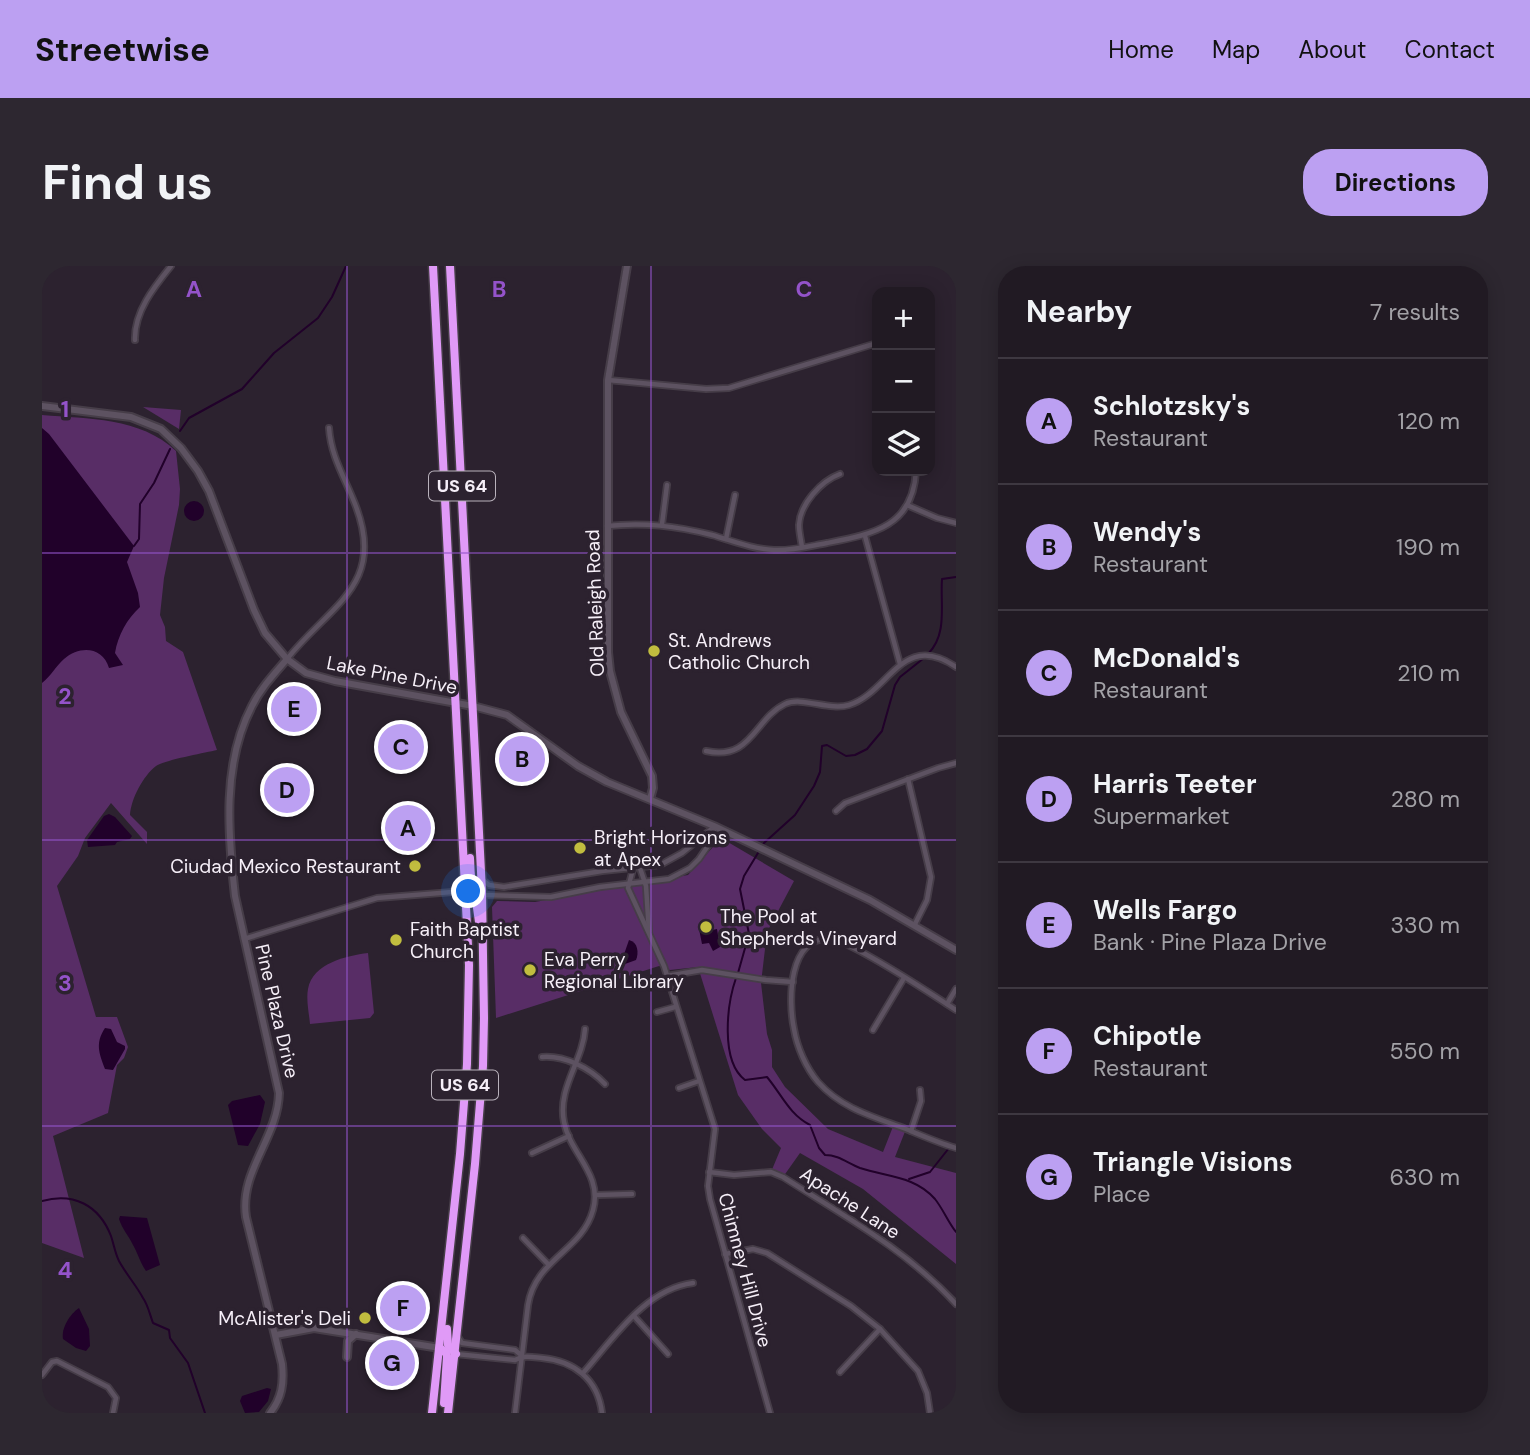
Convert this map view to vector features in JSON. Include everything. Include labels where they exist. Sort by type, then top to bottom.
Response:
[{"type":"highway","name":"US 64","points":[[432,1413],[467,1064],[469,965],[433,266]]},
{"type":"highway","name":"US 64","points":[[445,1413],[458,1336],[483,1066],[484,974],[482,877],[450,266]]},
{"type":"highway","points":[[463,828],[467,836],[474,890],[482,895]]},
{"type":"highway","points":[[466,891],[476,901],[484,974]]},
{"type":"highway","points":[[450,1249],[446,1339],[456,1354]]},
{"type":"highway","points":[[440,1348],[447,1356],[445,1413]]},
{"type":"street","points":[[135,340],[135,324],[145,302],[171,266]]},
{"type":"street","name":"Old Raleigh Road","points":[[626,266],[608,380],[610,671],[621,712],[652,776],[650,799]]},
{"type":"street","points":[[608,380],[706,389],[729,388],[872,345]]},
{"type":"street","name":"Lake Pine Drive","points":[[42,406],[131,417],[162,429],[181,448],[209,491],[260,624],[287,659],[317,677],[473,706],[507,716],[578,766],[607,782],[650,799]]},
{"type":"street","points":[[287,659],[306,635],[352,590],[364,563],[364,543],[359,517],[334,458],[329,428]]},
{"type":"street","points":[[802,547],[799,524],[805,506],[826,480],[840,474]]},
{"type":"street","points":[[607,526],[662,524],[766,550],[802,547],[865,536],[891,523],[907,505],[915,476]]},
{"type":"street","points":[[662,524],[667,485]]},
{"type":"street","points":[[726,539],[735,495]]},
{"type":"street","points":[[907,505],[956,523]]},
{"type":"street","points":[[865,536],[900,664]]},
{"type":"street","points":[[706,751],[724,753],[738,747],[750,739],[779,708],[788,703],[833,707],[857,702],[900,664],[916,658],[942,659],[956,667]]},
{"type":"street","name":"Pine Plaza Drive","points":[[270,1413],[279,1399],[284,1376],[246,1217],[244,1195],[250,1175],[275,1123],[279,1093],[244,939],[232,863],[230,799],[236,746],[250,711],[266,683],[287,659]]},
{"type":"street","points":[[836,811],[845,803],[956,763]]},
{"type":"street","points":[[908,779],[931,877],[927,900],[915,924]]},
{"type":"street","points":[[650,799],[714,826],[870,900],[956,950]]},
{"type":"street","points":[[482,877],[484,883],[504,887],[602,871],[640,868],[667,862],[714,826]]},
{"type":"street","points":[[482,895],[551,897],[669,879],[696,863],[714,837],[714,826]]},
{"type":"street","name":"Chimney Hill Drive","points":[[640,868],[645,882],[649,933]]},
{"type":"street","points":[[628,884],[633,869]]},
{"type":"street","name":"Chimney Hill Drive","points":[[628,884],[638,913],[667,976],[715,1129],[709,1172],[709,1199],[770,1413]]},
{"type":"street","points":[[244,939],[377,898],[466,891]]},
{"type":"street","points":[[956,1010],[840,942],[827,939],[810,944],[802,951],[796,963],[793,982],[794,1029],[802,1054],[817,1081],[851,1109],[956,1148]]},
{"type":"street","points":[[667,976],[710,970],[793,982]]},
{"type":"street","points":[[873,1030],[904,978]]},
{"type":"street","points":[[947,1004],[956,989]]},
{"type":"street","points":[[657,1012],[675,1007]]},
{"type":"street","points":[[515,1413],[529,1297],[534,1282],[548,1264],[584,1230],[592,1214],[596,1195],[590,1172],[569,1136],[563,1114],[564,1097],[582,1051],[585,1029]]},
{"type":"street","points":[[542,1057],[558,1057],[596,1075],[605,1084]]},
{"type":"street","points":[[679,1088],[699,1081]]},
{"type":"street","points":[[911,1131],[921,1101],[920,1090]]},
{"type":"street","points":[[532,1153],[569,1136]]},
{"type":"street","name":"Apache Lane","points":[[709,1172],[734,1175],[757,1172],[777,1174],[899,1251],[956,1304]]},
{"type":"street","points":[[596,1195],[632,1194]]},
{"type":"street","points":[[523,1238],[548,1264]]},
{"type":"street","points":[[726,1254],[753,1249],[767,1253],[851,1306],[880,1329],[918,1371],[927,1393],[930,1413]]},
{"type":"street","points":[[583,1373],[634,1315],[664,1292],[693,1283]]},
{"type":"street","points":[[634,1315],[668,1354]]},
{"type":"street","points":[[276,1335],[314,1328],[440,1348]]},
{"type":"street","points":[[840,1372],[880,1329]]},
{"type":"street","points":[[347,1356],[348,1341],[357,1334]]},
{"type":"street","points":[[458,1336],[462,1343],[515,1350],[521,1356],[557,1360],[572,1365],[583,1373],[596,1390],[602,1413]]},
{"type":"street","points":[[456,1354],[515,1360],[521,1356]]},
{"type":"street","points":[[42,1375],[46,1367],[57,1361],[108,1387],[116,1398],[113,1413]]},
{"type":"shaded area","points":[[143,407],[181,410],[179,429]]},
{"type":"shaded area","points":[[42,415],[95,419],[130,426],[162,440],[176,451],[179,505],[164,578],[160,615],[165,627],[166,641],[183,652],[217,750],[156,766],[142,782],[135,795],[130,815],[147,832],[147,844],[111,803],[85,838],[78,856],[57,886],[96,1017],[117,1017],[128,1047],[124,1058],[117,1065],[108,1113],[53,1136],[84,1258],[42,1243]]},
{"type":"shaded area","points":[[42,428],[134,546],[127,562],[140,607],[124,628],[116,646],[115,653],[123,665],[109,668],[102,656],[84,650],[64,659],[42,683]]},
{"type":"shaded area","points":[[194,501],[201,504],[204,511],[201,518],[194,521],[187,518],[184,511],[187,504]]},
{"type":"shaded area","points":[[109,814],[132,836],[115,845],[88,847],[87,840],[104,816]]},
{"type":"shaded area","points":[[721,838],[794,881],[767,932],[761,983],[767,1034],[772,1050],[772,1067],[785,1087],[828,1129],[883,1152],[894,1124],[906,1129],[895,1157],[956,1173],[956,1264],[863,1189],[800,1153],[783,1177],[771,1172],[781,1148],[762,1129],[738,1095],[698,967],[670,970],[659,966],[496,1018],[492,907],[497,901],[535,902],[688,875]]},
{"type":"shaded area","points":[[704,926],[708,931],[717,929],[720,947],[713,951],[709,943],[702,944],[699,929]]},
{"type":"shaded area","points":[[629,940],[636,945],[636,960],[625,964],[622,960]]},
{"type":"shaded area","points":[[368,953],[374,1013],[370,1018],[310,1024],[307,993],[316,973],[332,962]]},
{"type":"shaded area","points":[[105,1028],[111,1029],[117,1042],[125,1046],[113,1070],[105,1069],[100,1053],[100,1038]]},
{"type":"shaded area","points":[[260,1095],[265,1102],[260,1124],[248,1146],[238,1145],[228,1105],[232,1101]]},
{"type":"shaded area","points":[[120,1216],[147,1218],[160,1265],[146,1271],[122,1226]]},
{"type":"shaded area","points":[[79,1308],[89,1329],[90,1346],[86,1351],[63,1339],[67,1322]]},
{"type":"shaded area","points":[[271,1389],[268,1401],[259,1412],[245,1413],[240,1401],[242,1396]]},
{"type":"waterway","points":[[180,431],[189,418],[242,389],[274,353],[318,318],[332,297],[346,266]]},
{"type":"waterway","points":[[134,546],[139,539],[140,504],[154,483],[170,449]]},
{"type":"waterway","points":[[928,654],[941,628],[942,579],[956,577]]},
{"type":"waterway","points":[[738,973],[749,934],[740,889],[744,876],[764,843],[795,815],[814,786],[820,772],[822,746],[827,745],[846,756],[867,749],[882,731],[895,685],[900,677],[924,658]]},
{"type":"waterway","points":[[736,978],[730,1002],[728,1032],[732,1060],[737,1071],[745,1080],[767,1077],[791,1110],[810,1125],[819,1148],[825,1155],[860,1168],[910,1181],[927,1191],[956,1232]]},
{"type":"waterway","points":[[909,1179],[930,1172],[949,1148]]},
{"type":"waterway","points":[[42,1201],[64,1198],[74,1200],[100,1216],[111,1236],[119,1261],[145,1301],[153,1323],[169,1330],[170,1338],[188,1363],[205,1413]]},
{"type":"place","name":"St. Andrews Catholic Church","points":[[654,651]]},
{"type":"place","name":"Wells Fargo","points":[[294,709]]},
{"type":"place","name":"McDonald's","points":[[401,747]]},
{"type":"place","name":"Wendy's","points":[[522,759]]},
{"type":"place","name":"Harris Teeter","points":[[287,790]]},
{"type":"place","name":"Schlotzsky's","points":[[408,828]]},
{"type":"place","name":"Bright Horizons at Apex","points":[[580,848]]},
{"type":"place","name":"Ciudad Mexico Restaurant","points":[[415,866]]},
{"type":"place","name":"The Pool at Shepherds Vineyard","points":[[706,927]]},
{"type":"place","name":"Faith Baptist Church","points":[[396,940]]},
{"type":"place","name":"Eva Perry Regional Library","points":[[530,970]]},
{"type":"place","name":"Chipotle","points":[[403,1308]]},
{"type":"place","name":"McAlister's Deli","points":[[365,1318]]},
{"type":"place","name":"Triangle Visions","points":[[392,1363]]}]
